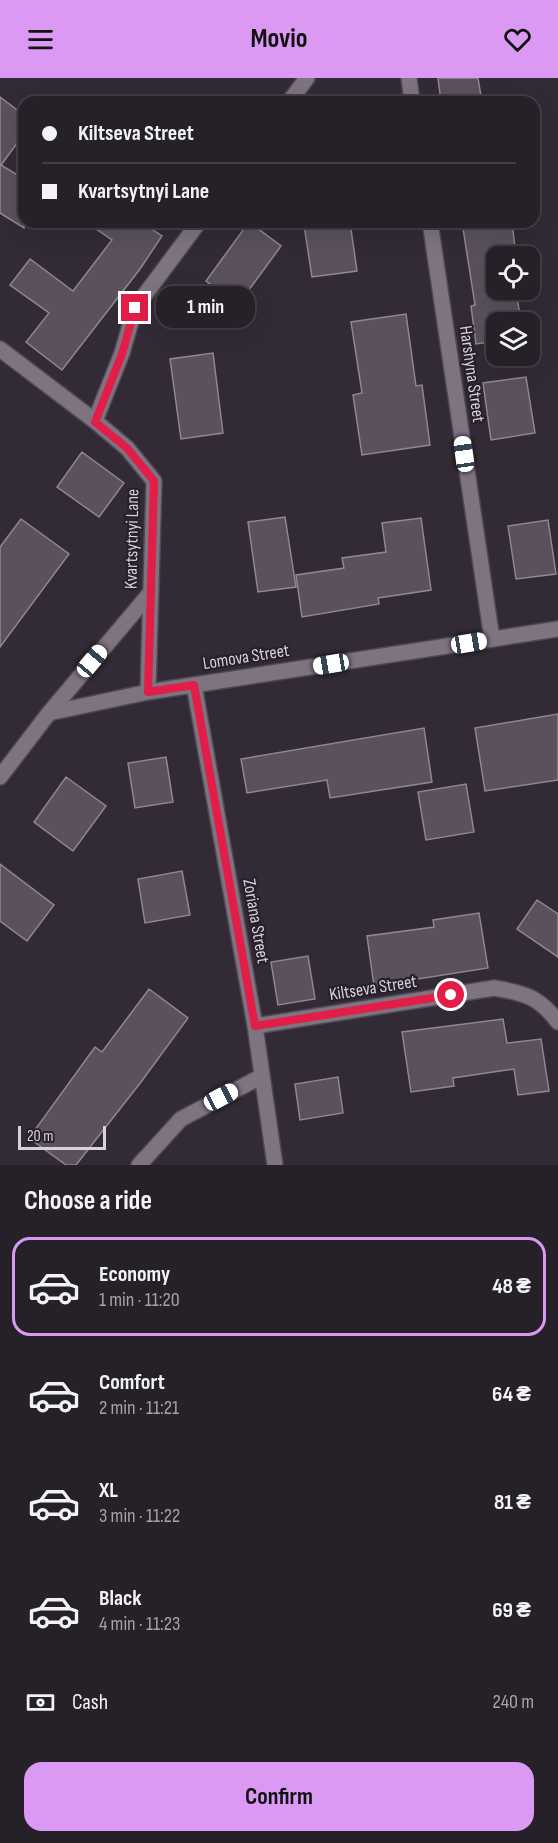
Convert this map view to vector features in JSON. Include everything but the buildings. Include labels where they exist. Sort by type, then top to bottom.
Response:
[{"type":"street","points":[[294,96],[307,78]]},
{"type":"street","points":[[409,78],[411,96]]},
{"type":"street","points":[[95,422],[122,354],[135,308],[195,228]]},
{"type":"street","name":"Harshyna Street","points":[[431,228],[492,639]]},
{"type":"street","name":"Kvartsytnyi Lane","points":[[0,349],[127,448],[154,481],[148,692]]},
{"type":"street","points":[[0,777],[49,713],[151,592]]},
{"type":"street","name":"Lomova Street","points":[[49,713],[148,692],[558,629]]},
{"type":"street","name":"Zoriana Street","points":[[194,685],[255,1026],[275,1165]]},
{"type":"street","name":"Kiltseva Street","points":[[255,1026],[494,988],[521,992],[547,1007],[558,1023]]},
{"type":"street","points":[[139,1165],[181,1119],[262,1076]]},
{"type":"route","points":[[135,308],[122,354],[95,422],[127,448],[154,481],[148,692],[194,685],[255,1026],[451,995]]}]
